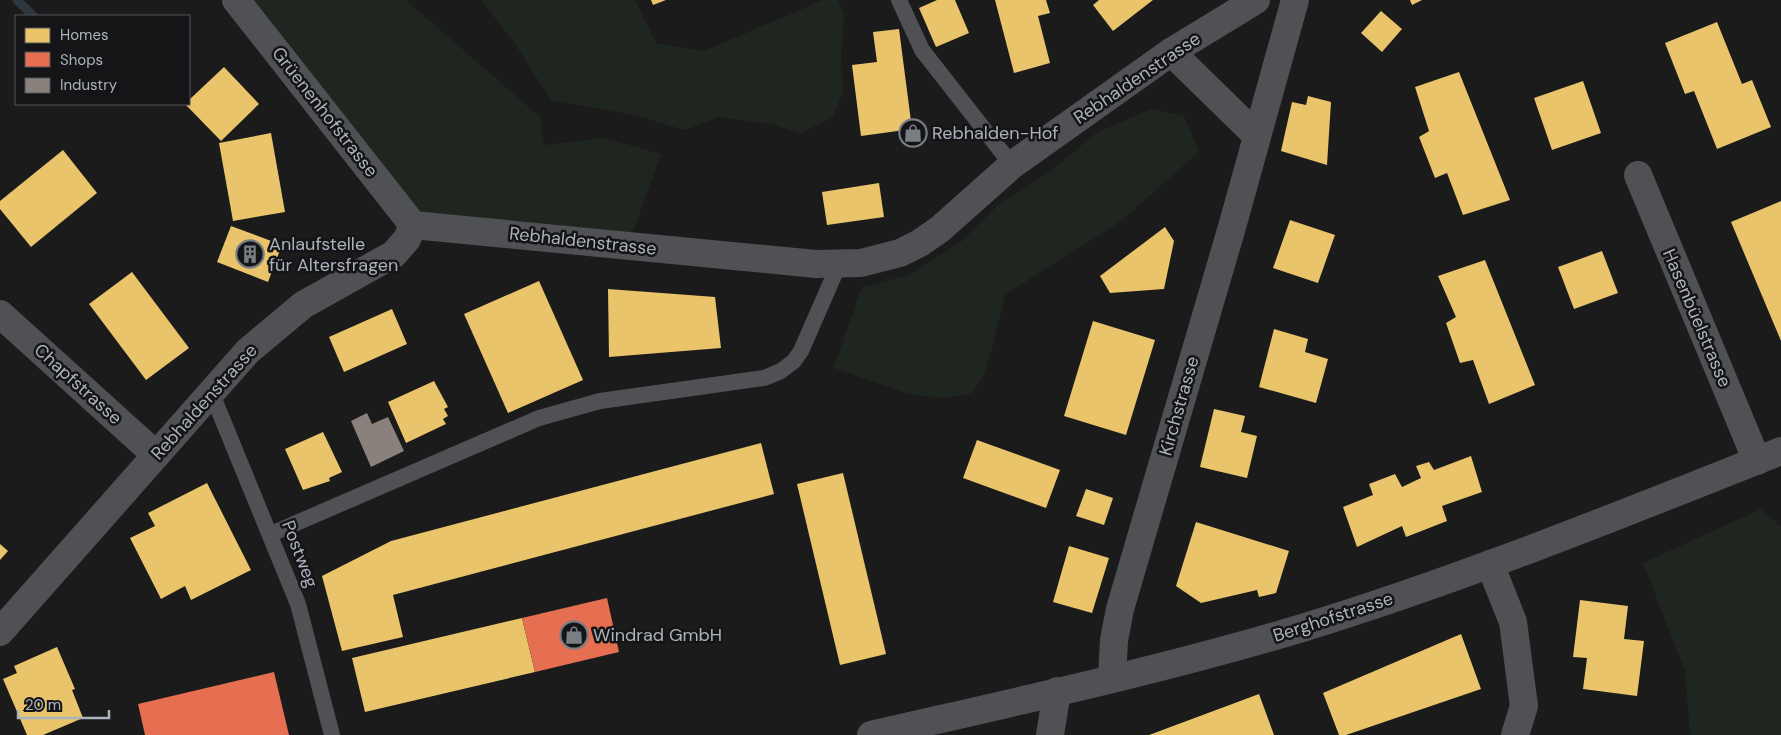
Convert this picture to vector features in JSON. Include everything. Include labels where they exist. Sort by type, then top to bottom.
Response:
[{"type":"street","name":"Rebhaldenstrasse","points":[[0,632],[248,351],[285,318],[321,292],[394,254],[407,239],[413,225],[816,264],[839,264],[878,259],[900,253],[920,243],[940,229],[1012,165],[1170,52],[1256,0]]},
{"type":"street","name":"Kirchstrasse","points":[[1112,678],[1114,640],[1120,609],[1232,227],[1295,0]]},
{"type":"street","name":"Grüenenhofstrasse","points":[[240,3],[413,225]]},
{"type":"street","points":[[1170,52],[1256,135]]},
{"type":"street","name":"Hasenbüelstrasse","points":[[1638,175],[1769,456]]},
{"type":"street","name":"Chapfstrasse","points":[[0,314],[156,454]]},
{"type":"street","name":"Berghofstrasse","points":[[871,735],[1112,678],[1297,629],[1490,564],[1769,456]]},
{"type":"street","points":[[1490,564],[1513,622],[1524,706],[1515,735]]},
{"type":"street","points":[[1050,735],[1057,691]]},
{"type":"lane","points":[[900,0],[922,50],[1012,165]]},
{"type":"lane","points":[[271,534],[498,435],[572,408],[630,396],[764,378],[781,372],[794,361],[801,351],[839,264]]},
{"type":"lane","name":"Postweg","points":[[212,394],[271,534],[306,631],[332,735]]},
{"type":"shaded area","points":[[241,0],[406,0],[540,117],[544,145],[604,138],[661,154],[628,245],[413,225]]},
{"type":"shaded area","points":[[481,0],[635,0],[656,43],[704,51],[823,0],[838,0],[844,16],[841,57],[843,92],[833,117],[801,133],[771,124],[719,117],[685,130],[634,115],[551,100],[513,41]]},
{"type":"shaded area","points":[[1151,109],[1184,116],[1199,152],[1121,221],[1006,294],[985,374],[972,393],[945,398],[909,394],[834,368],[861,288],[908,275],[962,241],[998,205],[1052,170],[1096,133]]},
{"type":"shaded area","points":[[1761,509],[1781,527],[1781,735],[1690,735],[1685,671],[1643,563]]},
{"type":"building: Homes","points":[[651,0],[666,0],[653,5]]},
{"type":"building: Homes","points":[[937,0],[955,0],[969,33],[936,47],[919,8]]},
{"type":"building: Homes","points":[[995,0],[1046,0],[1050,13],[1038,16],[1050,63],[1014,73]]},
{"type":"building: Homes","points":[[1099,0],[1153,0],[1113,31],[1093,5]]},
{"type":"building: Homes","points":[[1410,0],[1422,0],[1412,5]]},
{"type":"building: Homes","points":[[1381,11],[1402,29],[1382,52],[1361,33]]},
{"type":"building: Homes","points":[[1717,22],[1742,84],[1752,80],[1771,127],[1717,149],[1694,91],[1685,94],[1665,43]]},
{"type":"building: Homes","points":[[899,29],[912,129],[861,136],[852,65],[877,62],[873,32]]},
{"type":"building: Homes","points":[[224,67],[259,104],[221,141],[186,105],[190,105],[190,99]]},
{"type":"building: Homes","points":[[1459,72],[1510,200],[1463,215],[1447,173],[1435,178],[1419,137],[1429,131],[1415,87]]},
{"type":"building: Homes","points":[[1583,81],[1601,133],[1552,150],[1534,98]]},
{"type":"building: Homes","points":[[1308,96],[1331,102],[1327,165],[1281,151],[1292,102],[1306,105]]},
{"type":"building: Homes","points":[[271,133],[285,212],[233,221],[219,143]]},
{"type":"building: Homes","points":[[63,150],[97,193],[31,247],[0,209],[0,201]]},
{"type":"building: Homes","points":[[879,183],[884,217],[827,225],[822,192]]},
{"type":"building: Homes","points":[[1781,201],[1781,341],[1731,222]]},
{"type":"building: Homes","points":[[1290,220],[1335,235],[1318,283],[1273,268]]},
{"type":"building: Homes","name":"Anlaufstelle für Altersfragen","points":[[231,226],[282,245],[268,282],[217,262]]},
{"type":"building: Homes","points":[[1165,227],[1174,241],[1164,289],[1110,293],[1100,276]]},
{"type":"building: Homes","points":[[1602,251],[1618,293],[1574,309],[1558,267]]},
{"type":"building: Homes","points":[[1485,260],[1535,385],[1489,404],[1473,360],[1460,363],[1446,323],[1456,317],[1438,276]]},
{"type":"building: Homes","points":[[132,272],[189,348],[146,380],[89,304]]},
{"type":"building: Homes","points":[[539,281],[583,380],[508,413],[464,314]]},
{"type":"building: Homes","points":[[608,289],[715,297],[721,348],[609,357]]},
{"type":"building: Homes","points":[[392,309],[407,344],[344,372],[329,337]]},
{"type":"building: Homes","points":[[1093,321],[1155,340],[1126,435],[1064,416]]},
{"type":"building: Homes","points":[[1274,329],[1308,339],[1305,352],[1328,359],[1316,403],[1259,387]]},
{"type":"building: Homes","points":[[434,381],[448,407],[444,409],[448,416],[443,419],[446,424],[406,443],[388,402]]},
{"type":"building: Homes","points":[[1214,409],[1245,416],[1241,432],[1257,436],[1247,478],[1200,467]]},
{"type":"building: Homes","points":[[323,432],[342,472],[329,478],[330,481],[303,490],[285,449]]},
{"type":"building: Homes","points":[[977,440],[1060,470],[1046,508],[963,478]]},
{"type":"building: Homes","points":[[761,443],[774,494],[393,595],[403,637],[342,651],[322,576],[391,541]]},
{"type":"building: Homes","points":[[1471,456],[1482,492],[1442,506],[1447,521],[1406,537],[1402,526],[1357,547],[1343,507],[1373,495],[1369,484],[1395,474],[1402,487],[1421,478],[1416,466],[1429,462],[1434,470]]},
{"type":"building: Homes","points":[[843,473],[886,654],[840,665],[797,484]]},
{"type":"building: Homes","points":[[207,483],[251,570],[191,600],[185,586],[161,599],[130,538],[155,526],[148,513]]},
{"type":"building: Homes","points":[[1086,489],[1113,498],[1104,525],[1076,516]]},
{"type":"building: Homes","points":[[1196,522],[1289,551],[1276,593],[1259,597],[1257,590],[1201,603],[1176,586]]},
{"type":"building: Homes","points":[[0,544],[8,551],[0,560]]},
{"type":"building: Homes","points":[[1069,546],[1109,558],[1092,613],[1053,602]]},
{"type":"building: Homes","points":[[1580,600],[1628,606],[1624,639],[1644,641],[1637,696],[1583,689],[1587,658],[1573,657]]},
{"type":"building: Homes","points":[[522,618],[535,672],[365,712],[352,658]]},
{"type":"building: Homes","points":[[1461,634],[1481,689],[1346,735],[1339,735],[1323,693]]},
{"type":"building: Homes","points":[[57,647],[75,689],[72,690],[83,718],[43,735],[27,735],[3,679],[17,673],[14,666]]},
{"type":"building: Homes","points":[[1259,694],[1274,735],[1149,735]]},
{"type":"building: Shops","points":[[607,598],[619,652],[535,672],[522,618]]},
{"type":"building: Shops","points":[[274,672],[289,735],[145,735],[138,704]]},
{"type":"building: Industry","points":[[367,413],[372,424],[388,417],[404,451],[371,467],[351,421]]},
{"type":"waterway","points":[[17,0],[32,15]]},
{"type":"place","name":"Rebhalden-Hof","points":[[913,133]]},
{"type":"place","name":"Anlaufstelle für Altersfragen","points":[[250,254]]},
{"type":"place","name":"Windrad GmbH","points":[[574,635]]}]
